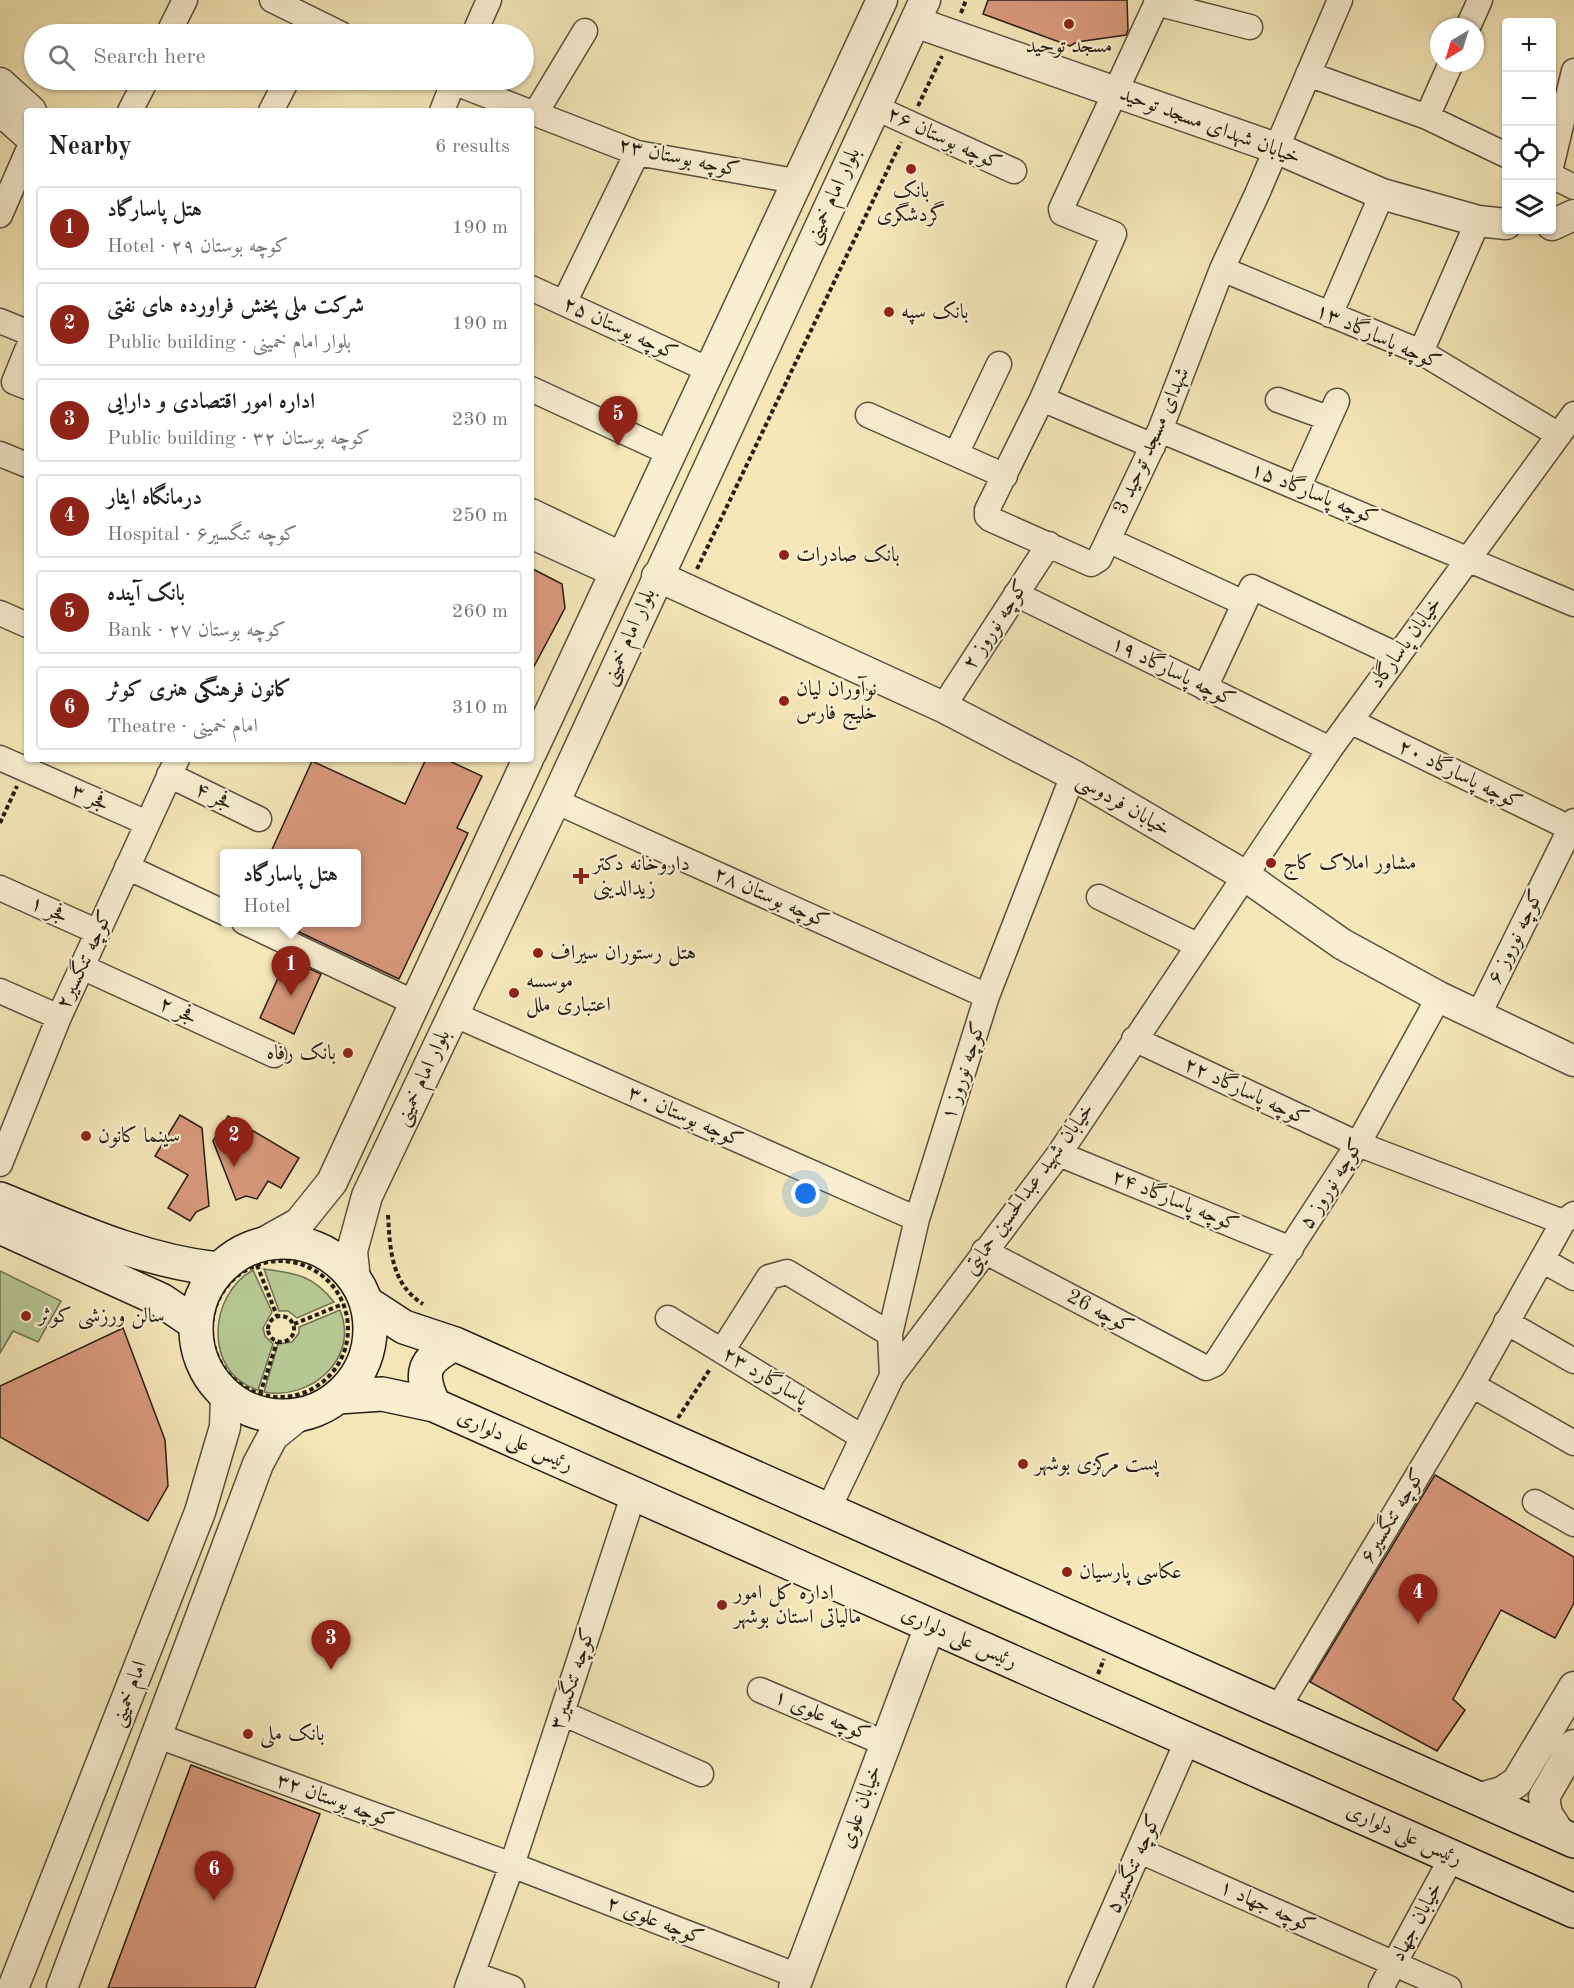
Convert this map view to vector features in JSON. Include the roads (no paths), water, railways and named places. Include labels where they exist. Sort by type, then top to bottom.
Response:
[{"type":"main road","points":[[0,1199],[125,1266],[161,1300],[195,1323]]},
{"type":"main road","points":[[0,1227],[125,1266],[177,1264],[217,1269]]},
{"type":"main road","points":[[291,1241],[316,1247],[338,1260],[371,1332],[365,1360],[350,1385],[323,1407],[299,1415],[273,1416],[256,1412],[226,1396],[209,1377],[198,1353],[195,1323],[201,1294],[217,1269],[241,1251],[261,1254],[291,1241]]},
{"type":"main road","points":[[355,1295],[404,1327],[454,1344],[1567,1837]]},
{"type":"main road","points":[[434,1405],[424,1384],[427,1366],[438,1353],[454,1344]]},
{"type":"main road","name":"رئیس علی دلواری","points":[[338,1397],[382,1394],[434,1405],[1574,1911]]},
{"type":"street","points":[[173,24],[185,0]]},
{"type":"street","points":[[272,0],[306,24]]},
{"type":"street","points":[[478,24],[489,0]]},
{"type":"street","name":"بلوار امام خمینی","points":[[534,747],[672,454],[795,181],[882,0]]},
{"type":"street","name":"شهدای مسجد توحید 3","points":[[1049,544],[1091,564],[1097,562],[1157,438],[1222,269],[1340,0]]},
{"type":"street","points":[[1472,18],[1480,0]]},
{"type":"street","points":[[1049,544],[987,516],[1042,399],[1114,234],[1062,213],[1061,209],[1157,2],[1250,27]]},
{"type":"street","name":"بلوار امام خمینی","points":[[355,1295],[352,1251],[378,1204],[453,1014],[555,801],[920,11]]},
{"type":"street","name":"خیابان شهدای مسجد توحید","points":[[920,11],[951,36],[1276,148],[1382,194],[1492,222]]},
{"type":"street","points":[[534,108],[585,31]]},
{"type":"street","points":[[1556,143],[1574,71]]},
{"type":"street","points":[[1427,117],[1447,72]]},
{"type":"street","points":[[1308,74],[1427,117],[1502,152]]},
{"type":"street","points":[[0,83],[28,108]]},
{"type":"street","points":[[132,108],[141,90]]},
{"type":"street","points":[[273,108],[282,90]]},
{"type":"street","points":[[443,108],[450,90]]},
{"type":"street","name":"کوچه بوستان ۲۳","points":[[476,90],[521,108]]},
{"type":"street","name":"کوچه بوستان ۲۶","points":[[874,107],[1014,171]]},
{"type":"street","points":[[0,110],[24,131]]},
{"type":"street","name":"کوچه بوستان ۲۳","points":[[534,113],[637,153],[795,181]]},
{"type":"street","points":[[564,303],[637,153]]},
{"type":"street","points":[[3,202],[24,159]]},
{"type":"street","points":[[1556,178],[1574,187]]},
{"type":"street","points":[[1330,315],[1382,194]]},
{"type":"street","points":[[1556,223],[1574,216]]},
{"type":"street","points":[[1420,352],[1492,222]]},
{"type":"street","name":"کوچه پاسارگاد ۱۳","points":[[1222,269],[1420,352],[1559,435]]},
{"type":"street","name":"کوچه بوستان ۲۵","points":[[534,289],[709,370]]},
{"type":"street","points":[[0,321],[24,331]]},
{"type":"street","points":[[24,357],[14,382],[24,386]]},
{"type":"street","points":[[956,454],[999,364]]},
{"type":"street","points":[[534,390],[672,454]]},
{"type":"street","name":"کوچه پاسارگاد ۱۵","points":[[1042,399],[1298,488],[1574,604]]},
{"type":"street","points":[[1278,400],[1333,410],[1298,488]]},
{"type":"street","name":"خیابان پاسارگاد","points":[[1244,875],[1397,654],[1574,414]]},
{"type":"street","points":[[868,415],[1005,476]]},
{"type":"street","points":[[0,454],[24,464]]},
{"type":"street","points":[[534,516],[582,548],[603,566],[618,566]]},
{"type":"street","points":[[534,534],[582,548]]},
{"type":"street","points":[[1108,540],[1244,603]]},
{"type":"street","name":"کوچه نوروز ۲","points":[[943,707],[1049,544]]},
{"type":"street","name":"خیابان فردوسی","points":[[657,576],[943,707],[1073,775],[1244,875],[1342,944],[1439,997],[1574,1060]]},
{"type":"street","points":[[1205,688],[1250,588],[1254,587],[1397,654]]},
{"type":"street","name":"کوچه پاسارگاد ۱۹","points":[[1016,594],[1330,749]]},
{"type":"street","points":[[0,613],[24,624]]},
{"type":"street","name":"کوچه پاسارگاد ۲۰","points":[[1350,722],[1572,827]]},
{"type":"street","name":"فجر ۳","points":[[0,758],[147,823]]},
{"type":"street","name":"بلوار امام خمینی","points":[[261,1254],[299,1223],[332,1182],[527,762]]},
{"type":"street","name":"فجر ۴","points":[[173,767],[259,819]]},
{"type":"street","name":"کوچه تنگسیر۲","points":[[0,1164],[59,1017],[173,767]]},
{"type":"street","name":"کوچه نوروز ۱","points":[[892,1376],[890,1334],[916,1220],[987,996],[1073,775]]},
{"type":"street","name":"کوچه بوستان ۲۸","points":[[555,801],[987,996]]},
{"type":"street","name":"کوچه نوروز ۶","points":[[1479,1014],[1572,827]]},
{"type":"street","points":[[128,867],[220,911]]},
{"type":"street","name":"خیابان شهید عبدالحسین حمایتی","points":[[828,1510],[892,1376],[1059,1154],[1244,875]]},
{"type":"street","name":"فجر ۱","points":[[0,888],[98,932]]},
{"type":"street","points":[[1099,897],[1197,945]]},
{"type":"street","points":[[255,927],[415,1003]]},
{"type":"street","name":"فجر ۲","points":[[82,967],[274,1055]]},
{"type":"street","points":[[0,991],[59,1017]]},
{"type":"street","name":"کوچه نوروز ۵","points":[[1215,1364],[1358,1144],[1439,997]]},
{"type":"street","name":"کوچه بوستان ۳۰","points":[[453,1014],[916,1220]]},
{"type":"street","name":"کوچه پاسارگاد ۲۲","points":[[1134,1039],[1358,1144],[1568,1218]]},
{"type":"street","name":"کوچه پاسارگاد ۲۴","points":[[1059,1154],[1291,1249]]},
{"type":"street","points":[[332,1182],[334,1195],[344,1203],[378,1204]]},
{"type":"street","name":"کوچه تنگسیر۶","points":[[1278,1708],[1472,1385],[1506,1322],[1568,1218]]},
{"type":"street","name":"کوچه 26","points":[[984,1251],[1206,1368],[1215,1364]]},
{"type":"street","points":[[1542,1260],[1574,1278]]},
{"type":"street","points":[[722,1351],[769,1277],[787,1272],[890,1334]]},
{"type":"street","name":"پاسارگارد ۲۳","points":[[668,1318],[862,1437]]},
{"type":"street","points":[[1506,1322],[1574,1361]]},
{"type":"street","points":[[1472,1385],[1574,1443]]},
{"type":"street","name":"امام خمینی","points":[[13,1988],[200,1512],[225,1427],[226,1396]]},
{"type":"street","name":"امام خمینی","points":[[63,1988],[258,1464],[273,1436],[299,1415]]},
{"type":"street","name":"کوچه تنگسیر۳","points":[[470,1981],[512,1865],[634,1493]]},
{"type":"street","points":[[1535,1502],[1574,1524]]},
{"type":"street","points":[[200,1512],[209,1504],[217,1503],[227,1508],[233,1516],[236,1528]]},
{"type":"street","name":"خیابان علوی","points":[[796,1982],[884,1743],[930,1626]]},
{"type":"street","points":[[1480,1798],[1502,1792],[1517,1782],[1574,1687]]},
{"type":"street","name":"کوچه علوی ۱","points":[[760,1689],[884,1743]]},
{"type":"street","points":[[562,1713],[701,1774]]},
{"type":"street","name":"کوچه بوستان ۳۲","points":[[158,1736],[512,1865]]},
{"type":"street","name":"کوچه تنگسیر۵","points":[[1079,1988],[1188,1739]]},
{"type":"street","points":[[1567,1837],[1547,1814],[1544,1797],[1574,1745]]},
{"type":"street","name":"کوچه جهاد ۱","points":[[1140,1851],[1449,1988]]},
{"type":"street","name":"خیابان جهاد","points":[[1381,1988],[1452,1857]]},
{"type":"street","name":"کوچه علوی ۲","points":[[512,1865],[796,1982]]},
{"type":"street","points":[[470,1981],[512,1988]]},
{"type":"place","name":"مسجد توحید","points":[[1069,24]]},
{"type":"place","name":"بانک گردشگری","points":[[911,169]]},
{"type":"place","name":"بانک سپه","points":[[889,312]]},
{"type":"place","name":"بانک آینده","points":[[618,446]]},
{"type":"place","name":"بانک صادرات","points":[[784,555]]},
{"type":"place","name":"نوآوران لیان خلیج فارس","points":[[784,701]]},
{"type":"place","name":"مشاور املاک کاج","points":[[1271,863]]},
{"type":"place","name":"داروخانه دکتر زیدالدینی","points":[[581,876]]},
{"type":"place","name":"هتل رستوران سیراف","points":[[538,953]]},
{"type":"place","name":"موسسه اعتباری ملل","points":[[514,993]]},
{"type":"place","name":"هتل پاسارگاد","points":[[291,996]]},
{"type":"place","name":"بانک رفاه","points":[[348,1053]]},
{"type":"place","name":"سینما کانون","points":[[86,1136]]},
{"type":"place","name":"شرکت ملی پخش فراورده های نفتی","points":[[234,1167]]},
{"type":"place","name":"سالن ورزشی کوثر","points":[[26,1316]]},
{"type":"place","name":"پست مرکزی بوشهر","points":[[1023,1464]]},
{"type":"place","name":"عکاسی پارسیان","points":[[1067,1572]]},
{"type":"place","name":"اداره کل امور مالیاتی استان بوشهر","points":[[722,1605]]},
{"type":"place","name":"درمانگاه ایثار","points":[[1418,1624]]},
{"type":"place","name":"اداره امور اقتصادی و دارایی","points":[[331,1670]]},
{"type":"place","name":"بانک ملی","points":[[248,1734]]},
{"type":"place","name":"کانون فرهنگی هنری کوثر","points":[[214,1901]]}]
